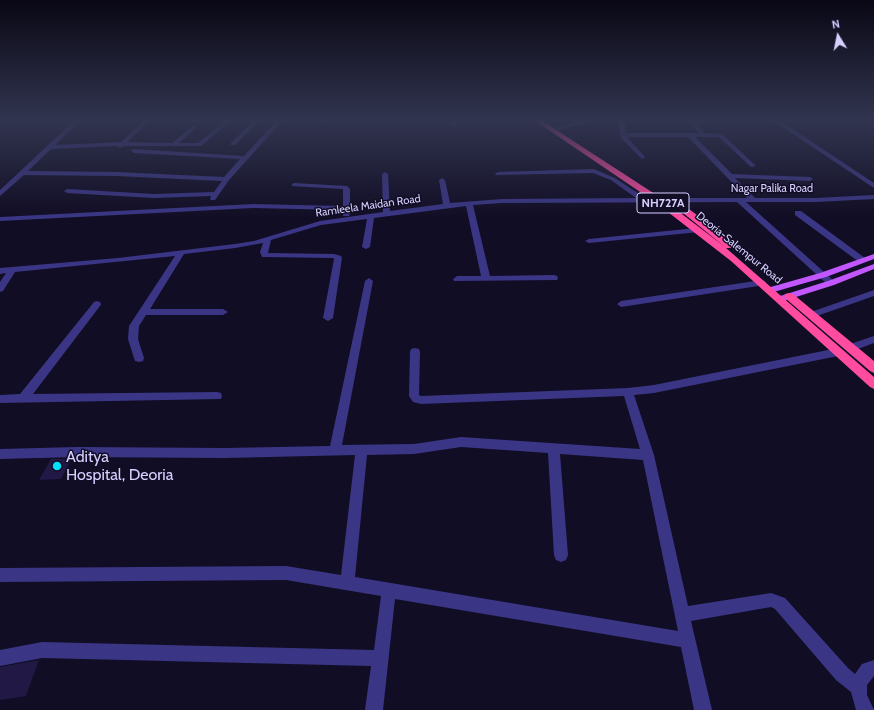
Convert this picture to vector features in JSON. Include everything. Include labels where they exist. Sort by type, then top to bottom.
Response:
[{"type":"highway","name":"Deoria-Salempur Road","points":[[589,153],[658,200],[762,283],[811,315],[874,368]]},
{"type":"highway","name":"Deoria-Salempur Road","points":[[597,153],[671,200],[698,220],[779,293],[838,352],[874,384]]},
{"type":"main road","points":[[779,293],[823,274],[874,256]]},
{"type":"main road","points":[[779,293],[831,283],[874,266]]},
{"type":"street","points":[[0,194],[43,153]]},
{"type":"street","points":[[168,153],[246,158]]},
{"type":"street","points":[[209,208],[226,179],[250,153]]},
{"type":"street","points":[[638,153],[642,157]]},
{"type":"street","points":[[707,153],[754,201]]},
{"type":"street","points":[[740,153],[753,166]]},
{"type":"street","points":[[825,153],[874,186]]},
{"type":"street","points":[[498,174],[594,171],[613,179],[643,200]]},
{"type":"street","points":[[22,173],[110,174],[226,179]]},
{"type":"street","points":[[385,174],[387,213]]},
{"type":"street","points":[[730,176],[810,179]]},
{"type":"street","points":[[442,180],[447,206]]},
{"type":"street","points":[[294,185],[338,186],[347,189],[346,218]]},
{"type":"street","points":[[67,191],[124,195],[216,194]]},
{"type":"street","name":"Nagar Palika Road","points":[[671,200],[754,201],[874,197]]},
{"type":"street","name":"Ramleela Maidan Road","points":[[0,271],[181,253],[235,246],[268,239],[320,223],[346,218],[447,206],[502,201],[671,200]]},
{"type":"street","points":[[740,201],[823,274],[831,283]]},
{"type":"street","points":[[469,204],[486,279]]},
{"type":"street","points":[[0,219],[270,206],[346,208]]},
{"type":"street","points":[[798,212],[862,260]]},
{"type":"street","points":[[366,248],[371,215]]},
{"type":"street","points":[[589,241],[696,230]]},
{"type":"street","points":[[268,239],[264,252],[265,255],[334,256],[338,258],[328,318]]},
{"type":"street","points":[[139,358],[132,334],[134,326],[181,253]]},
{"type":"street","points":[[0,289],[13,269]]},
{"type":"street","points":[[457,279],[554,278]]},
{"type":"street","points":[[335,451],[368,281]]},
{"type":"street","points":[[621,304],[762,283]]},
{"type":"street","points":[[811,315],[874,292]]},
{"type":"street","points":[[23,399],[97,304]]},
{"type":"street","points":[[143,312],[223,312]]},
{"type":"street","points":[[850,348],[874,339]]},
{"type":"street","points":[[415,352],[414,396],[417,399],[628,392],[654,389],[838,352]]},
{"type":"street","points":[[628,392],[648,455],[703,710]]},
{"type":"street","points":[[0,399],[217,396]]},
{"type":"street","points":[[0,454],[77,452],[225,453],[414,450],[461,442],[648,455]]},
{"type":"street","points":[[554,448],[561,554]]},
{"type":"street","points":[[348,583],[362,450]]},
{"type":"street","points":[[0,575],[286,573],[688,640]]},
{"type":"street","points":[[374,710],[389,590]]},
{"type":"street","points":[[682,615],[771,600],[780,603],[838,669],[859,688]]},
{"type":"street","points":[[0,658],[42,650],[60,650],[381,658]]},
{"type":"street","points":[[865,710],[859,695],[859,682],[868,670],[874,668]]},
{"type":"building","points":[[51,459],[71,459],[61,479],[39,480]]},
{"type":"building","points":[[39,660],[26,696],[0,700],[0,667]]},
{"type":"place","name":"Aditya Hospital, Deoria","points":[[57,466]]}]
